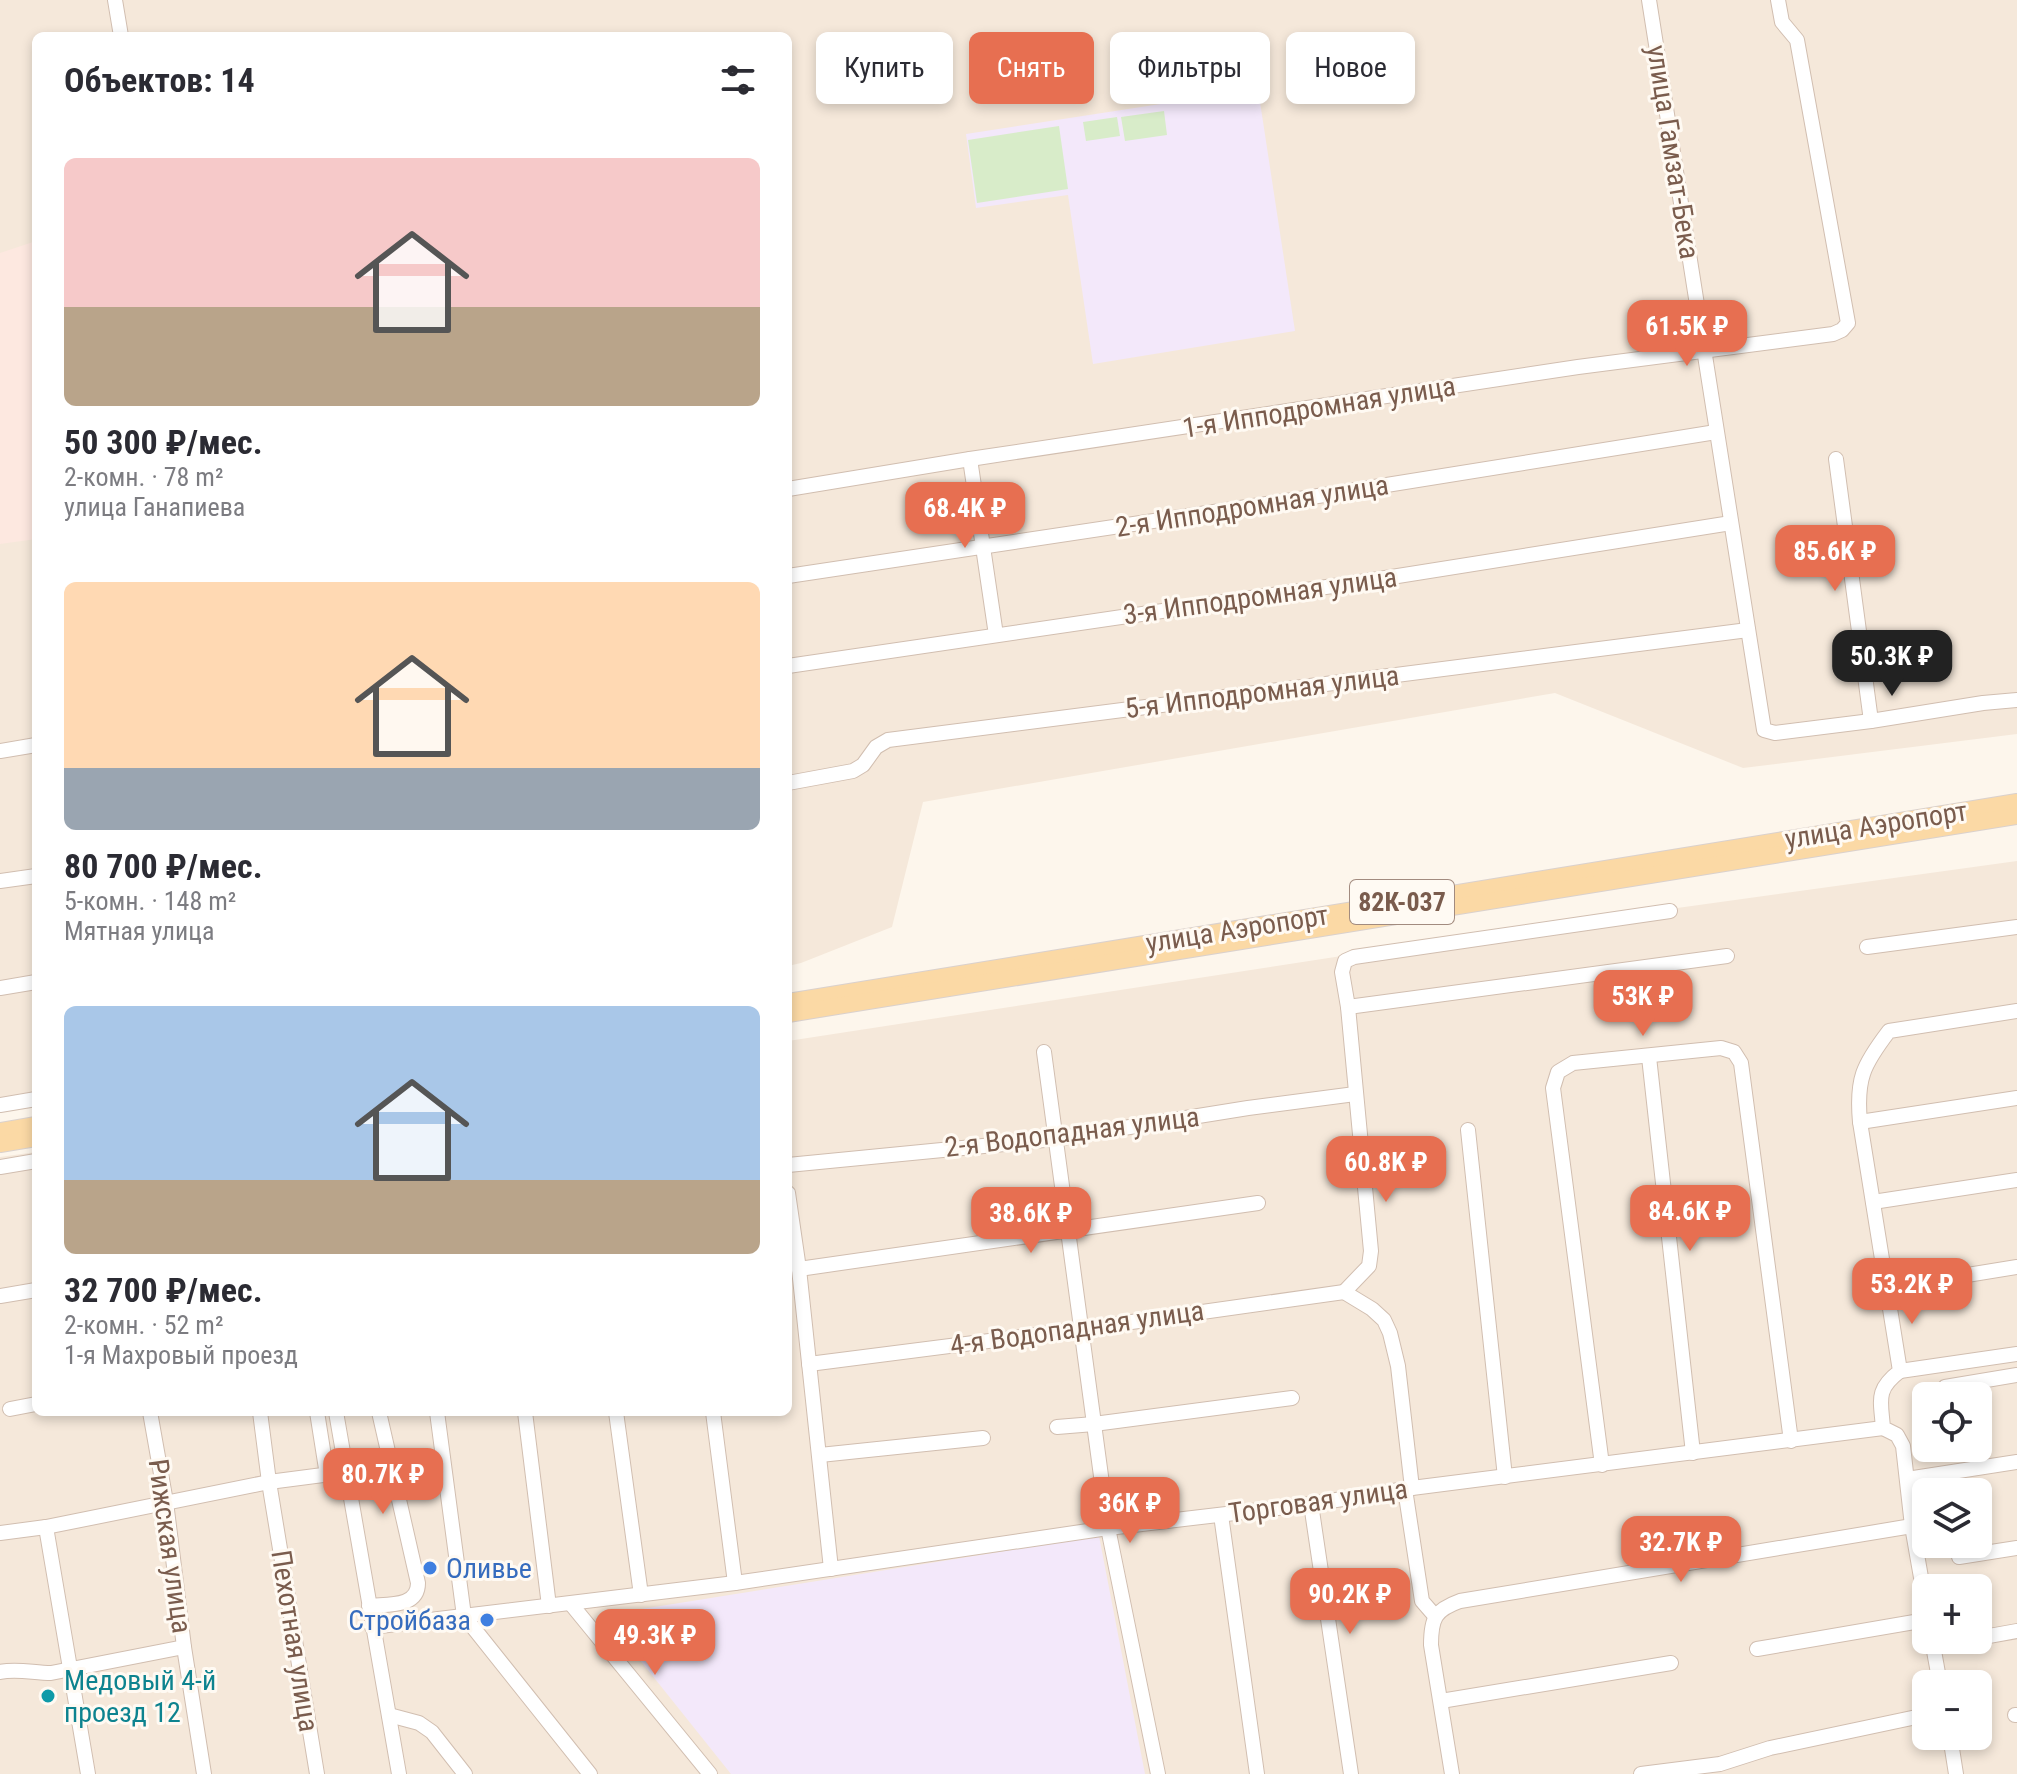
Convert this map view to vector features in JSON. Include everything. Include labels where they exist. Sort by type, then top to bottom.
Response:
[{"type":"main road","name":"улица Аэропорт","points":[[792,1001],[2017,802]]},
{"type":"main road","name":"улица Аэропорт","points":[[792,1013],[2017,816]]},
{"type":"main road","points":[[0,1131],[32,1126]]},
{"type":"main road","points":[[0,1144],[32,1139]]},
{"type":"street","points":[[115,0],[120,32]]},
{"type":"street","name":"улица Гамзат-Бека","points":[[1649,0],[1764,730],[1775,733],[1871,721]]},
{"type":"street","name":"1-я Ипподромная улица","points":[[792,488],[1578,367],[1833,334],[1842,330],[1848,323],[1797,40],[1782,22],[1778,0]]},
{"type":"street","name":"2-я Ипподромная улица","points":[[792,575],[1716,432]]},
{"type":"street","points":[[970,459],[996,635]]},
{"type":"street","points":[[1836,459],[1871,721],[2017,700]]},
{"type":"street","name":"3-я Ипподромная улица","points":[[792,665],[1313,589],[1731,523]]},
{"type":"street","name":"5-я Ипподромная улица","points":[[792,782],[853,771],[863,765],[876,747],[888,740],[1748,630]]},
{"type":"street","points":[[0,751],[32,746]]},
{"type":"street","points":[[0,881],[32,877]]},
{"type":"street","points":[[1435,1616],[1422,1601],[1408,1489],[1398,1366],[1390,1333],[1384,1320],[1372,1309],[1344,1292],[1369,1266],[1371,1251],[1342,972],[1345,961],[1354,957],[1670,911]]},
{"type":"street","points":[[1867,947],[2017,927]]},
{"type":"street","points":[[1348,1007],[1727,956]]},
{"type":"street","points":[[0,988],[32,983]]},
{"type":"street","points":[[1900,1371],[1860,1122],[1858,1099],[1862,1073],[1870,1056],[1889,1031],[2017,1011]]},
{"type":"street","points":[[1602,1465],[1553,1088],[1558,1072],[1573,1063],[1721,1048],[1734,1052],[1741,1063],[1791,1441]]},
{"type":"street","points":[[1044,1052],[1108,1528],[1158,1774]]},
{"type":"street","points":[[1649,1057],[1693,1453]]},
{"type":"street","name":"2-я Водопадная улица","points":[[792,1165],[1055,1139],[1355,1094]]},
{"type":"street","points":[[1860,1122],[2017,1098]]},
{"type":"street","points":[[0,1105],[32,1100]]},
{"type":"street","points":[[1468,1130],[1505,1477]]},
{"type":"street","points":[[0,1167],[32,1162]]},
{"type":"street","points":[[1873,1202],[2017,1180]]},
{"type":"street","points":[[799,1269],[1258,1203]]},
{"type":"street","points":[[792,1221],[831,1569]]},
{"type":"street","points":[[1887,1288],[2017,1267]]},
{"type":"street","points":[[0,1296],[32,1291]]},
{"type":"street","name":"4-я Водопадная улица","points":[[809,1364],[1344,1292]]},
{"type":"street","points":[[1452,1774],[1431,1645],[1435,1616],[1444,1607],[1460,1601],[1912,1526],[1903,1446],[1897,1435],[1883,1428],[1883,1387],[1900,1371],[2017,1354]]},
{"type":"street","points":[[1975,1382],[2017,1375]]},
{"type":"street","points":[[1057,1427],[1292,1398]]},
{"type":"street","points":[[10,1409],[32,1405]]},
{"type":"street","name":"Рижская улица","points":[[151,1416],[166,1502],[204,1774]]},
{"type":"street","name":"Пехотная улица","points":[[261,1416],[317,1774]]},
{"type":"street","points":[[318,1416],[327,1475]]},
{"type":"street","points":[[337,1416],[399,1774]]},
{"type":"street","points":[[369,1606],[406,1602],[418,1591],[380,1416]]},
{"type":"street","points":[[438,1416],[464,1616],[590,1774]]},
{"type":"street","points":[[525,1416],[549,1606]]},
{"type":"street","points":[[617,1416],[641,1595]]},
{"type":"street","points":[[714,1416],[735,1583]]},
{"type":"street","name":"Торговая улица","points":[[372,1627],[735,1583],[1108,1528],[1883,1428]]},
{"type":"street","points":[[820,1455],[983,1438]]},
{"type":"street","points":[[1907,1479],[2017,1462]]},
{"type":"street","points":[[0,1533],[46,1527],[269,1482],[346,1472]]},
{"type":"street","points":[[1311,1504],[1351,1774]]},
{"type":"street","points":[[1221,1515],[1257,1774]]},
{"type":"street","points":[[46,1527],[88,1774]]},
{"type":"street","points":[[1992,1552],[2017,1548]]},
{"type":"street","points":[[571,1604],[710,1774]]},
{"type":"street","points":[[1757,1649],[1912,1622]]},
{"type":"street","points":[[1992,1635],[2017,1631]]},
{"type":"street","points":[[0,1672],[51,1673],[184,1647]]},
{"type":"street","points":[[1441,1701],[1671,1663]]},
{"type":"street","points":[[389,1715],[419,1723],[432,1732],[465,1774]]},
{"type":"street","points":[[1641,1774],[1720,1764],[1770,1748],[1912,1718]]},
{"type":"street","points":[[1952,1750],[1956,1774]]},
{"type":"shaded area","points":[[0,0],[2017,0],[2017,734],[1743,768],[1555,693],[923,802],[892,927],[792,965],[792,32],[32,32],[32,1095],[0,1100]]},
{"type":"shaded area","points":[[1161,104],[1260,104],[1295,331],[1093,364],[1068,195],[976,208],[966,134]]},
{"type":"shaded area","points":[[32,242],[32,540],[0,544],[0,253]]},
{"type":"shaded area","points":[[2017,861],[2017,1774],[0,1774],[0,1157],[32,1153],[32,1416],[792,1416],[792,1040],[1439,941]]},
{"type":"shaded area","points":[[1099,1536],[1145,1774],[731,1774],[604,1615]]},
{"type":"green space","points":[[1164,111],[1167,135],[1125,141],[1121,117]]},
{"type":"green space","points":[[1117,117],[1120,136],[1086,141],[1083,122]]},
{"type":"green space","points":[[1059,126],[1068,189],[977,203],[968,140]]},
{"type":"place","name":"Оливье","points":[[430,1568]]},
{"type":"place","name":"Стройбаза","points":[[487,1620]]},
{"type":"place","name":"Медовый 4-й проезд 12","points":[[48,1696]]}]
